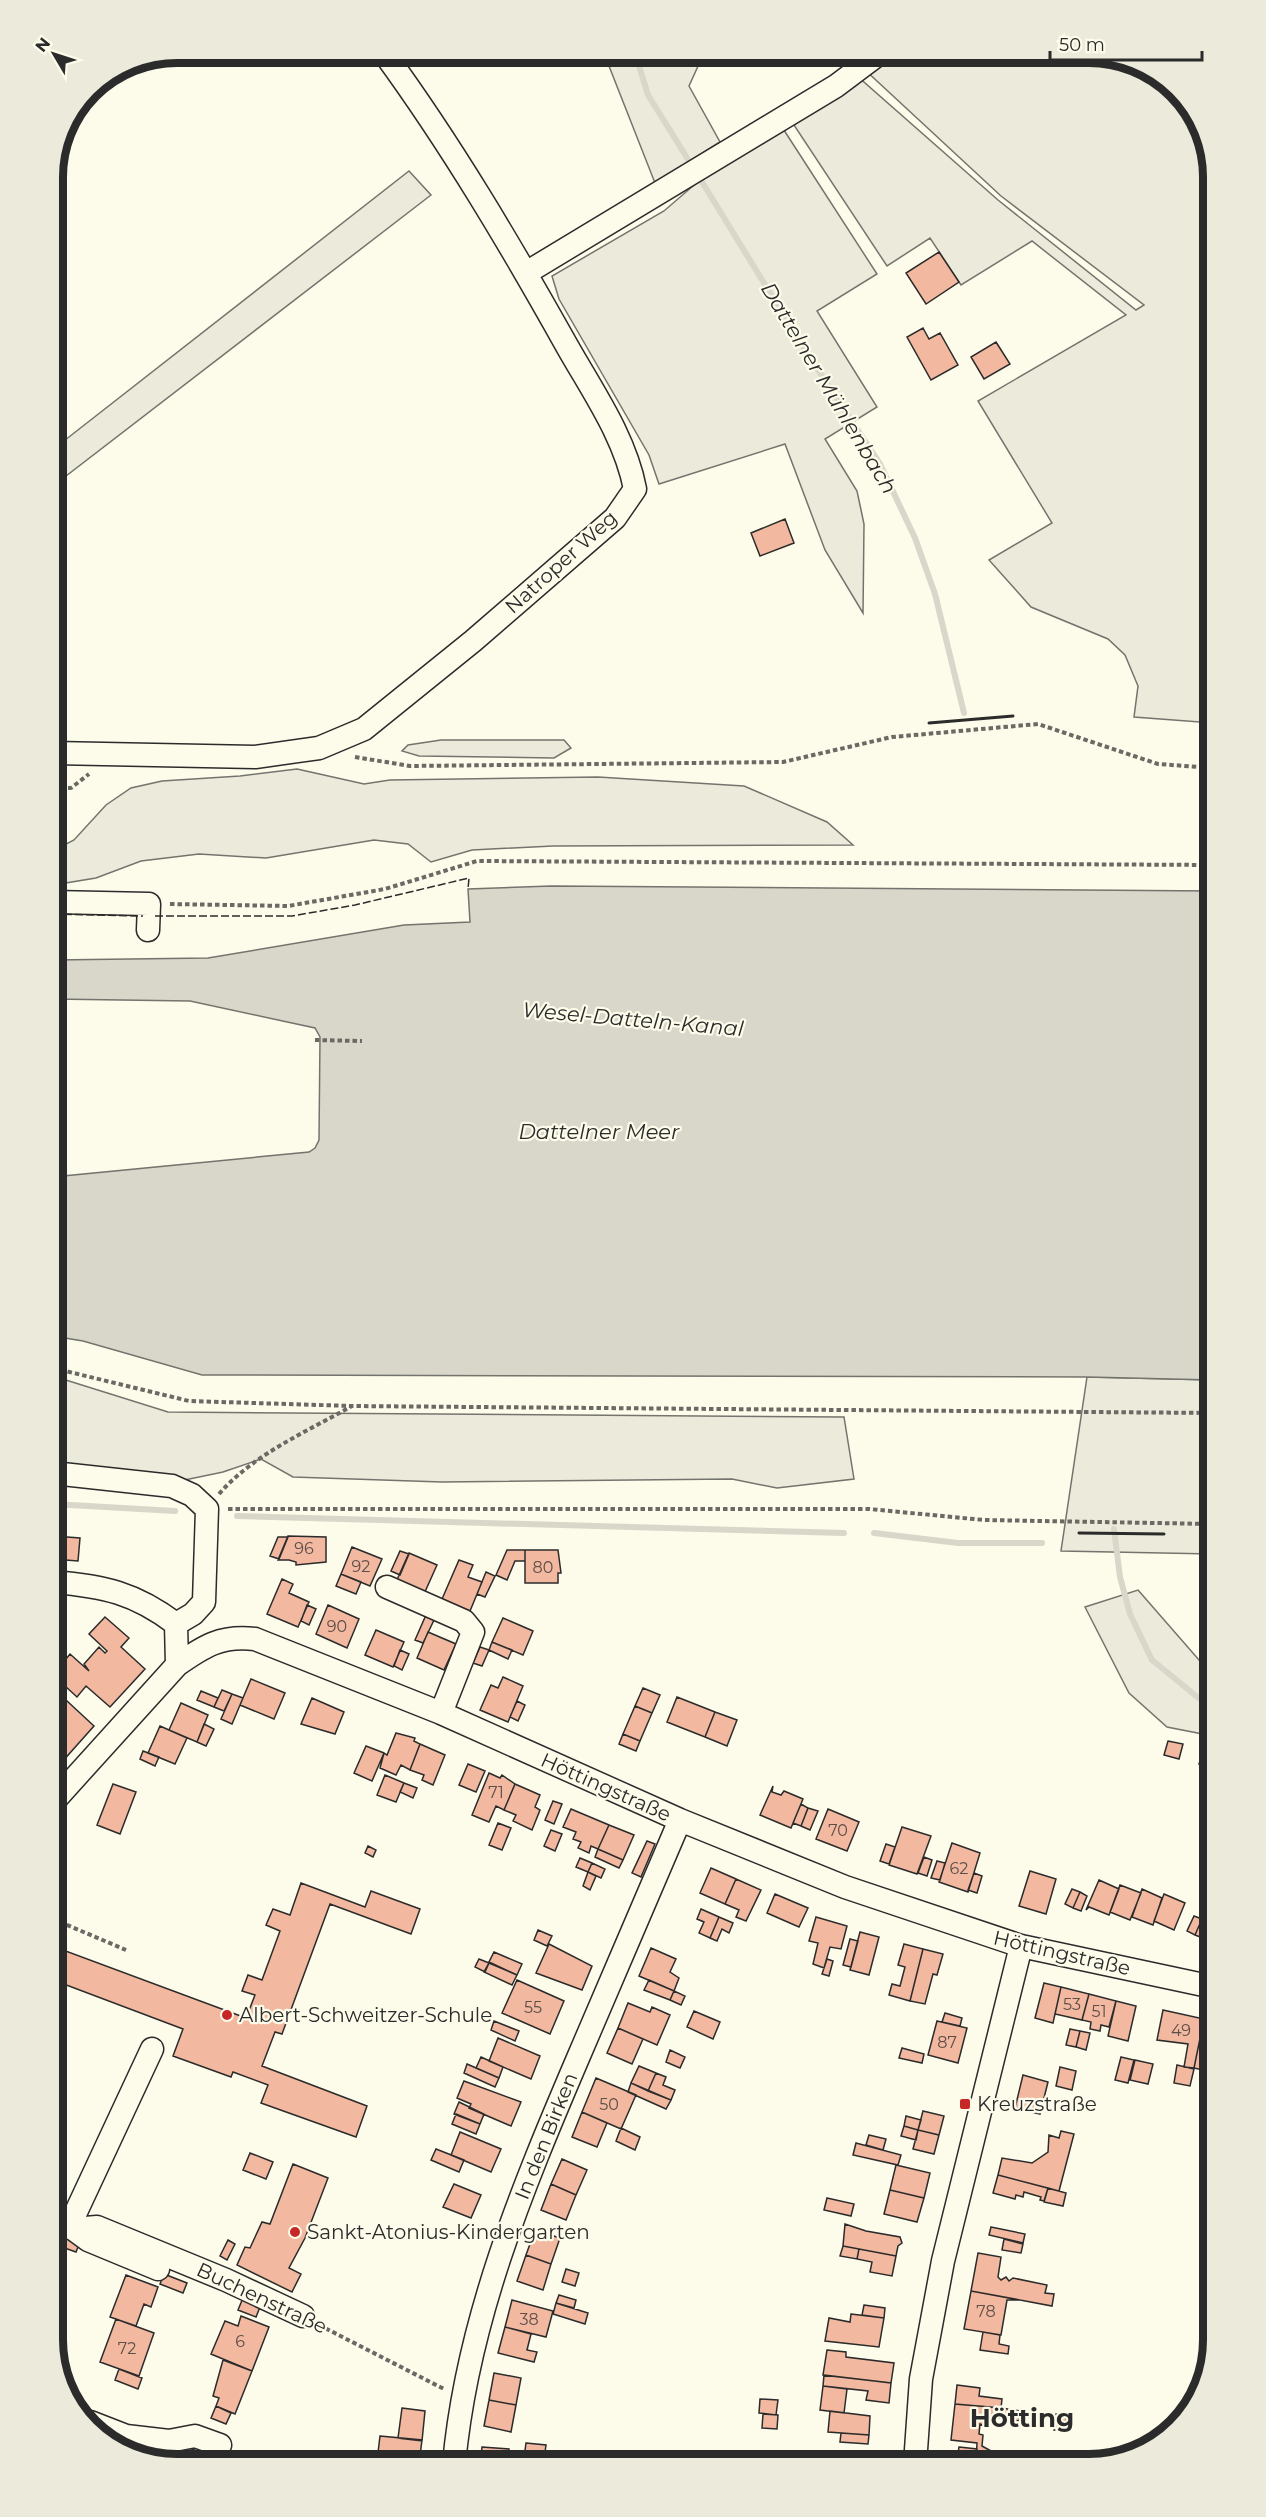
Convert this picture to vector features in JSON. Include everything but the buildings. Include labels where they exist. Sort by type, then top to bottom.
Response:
[{"type":"street","name":"Natroper Weg","points":[[63,753],[255,757],[319,748],[364,729],[473,641],[615,518],[635,489],[631,464],[611,423],[526,273],[425,110],[392,63]]},
{"type":"street","points":[[526,273],[836,86],[867,63]]},
{"type":"street","points":[[63,902],[149,904],[148,930]]},
{"type":"street","points":[[63,1474],[172,1486],[192,1495],[207,1509],[204,1602],[193,1614],[176,1624]]},
{"type":"street","points":[[63,1583],[95,1586],[150,1604],[176,1624]]},
{"type":"street","points":[[387,1587],[464,1621],[473,1632],[441,1713]]},
{"type":"street","points":[[176,1624],[177,1665]]},
{"type":"street","name":"Höttingstraße","points":[[63,1790],[177,1665],[202,1647],[234,1637],[255,1639],[441,1713],[680,1820],[845,1887],[1021,1946],[1203,1985]]},
{"type":"street","name":"In den Birken","points":[[455,2454],[478,2326],[495,2266],[535,2157],[680,1820]]},
{"type":"street","points":[[916,2454],[921,2379],[943,2261],[1021,1946]]},
{"type":"street","points":[[152,2049],[65,2226],[88,2240],[158,2269]]},
{"type":"street","name":"Buchenstraße","points":[[65,2226],[97,2227],[226,2280],[303,2316]]},
{"type":"street","points":[[104,2427],[126,2436],[169,2441],[195,2436],[220,2445]]},
{"type":"path","points":[[354,756],[410,766],[783,762],[892,737],[1038,724],[1158,764],[1203,767]]},
{"type":"path","points":[[149,904],[288,906],[385,889],[477,861],[1203,865]]},
{"type":"path","points":[[315,1040],[362,1041]]},
{"type":"path","points":[[63,1370],[189,1401],[352,1406],[1203,1413]]},
{"type":"path","points":[[207,1509],[237,1474],[275,1449],[352,1406]]},
{"type":"path","points":[[207,1509],[869,1509],[984,1520],[1203,1524]]},
{"type":"path","points":[[63,1924],[126,1950]]},
{"type":"path","name":"Buchenstraße","points":[[303,2316],[464,2397]]},
{"type":"shaded area","points":[[608,63],[699,63],[689,86],[720,142],[655,183]]},
{"type":"shaded area","points":[[871,63],[1096,63],[1111,65],[1126,69],[1152,82],[1175,102],[1188,120],[1201,155],[1203,177],[1203,722],[1134,717],[1138,686],[1125,655],[1108,639],[1031,607],[989,560],[1052,523],[978,401],[1126,315],[1032,241],[961,285],[930,238],[887,266],[790,119],[857,76],[998,200],[1136,310],[1144,305],[1001,196],[864,69]]},
{"type":"shaded area","points":[[780,124],[877,274],[817,311],[877,407],[825,439],[857,491],[864,524],[863,613],[825,550],[785,444],[659,484],[649,455],[559,299],[552,276],[664,211],[730,154]]},
{"type":"shaded area","points":[[409,171],[431,195],[63,478],[63,442]]},
{"type":"shaded area","points":[[441,740],[564,740],[571,748],[554,758],[419,756],[402,751],[408,745]]},
{"type":"shaded area","points":[[297,769],[364,784],[390,780],[598,777],[744,786],[827,822],[853,845],[553,846],[472,850],[431,862],[408,844],[374,840],[266,858],[199,854],[141,861],[96,878],[63,883],[63,846],[74,840],[106,805],[131,788],[162,781],[240,776]]},
{"type":"shaded area","points":[[1087,1377],[1203,1380],[1203,1554],[1061,1551]]},
{"type":"shaded area","points":[[63,1379],[168,1412],[844,1417],[854,1479],[777,1488],[732,1479],[442,1482],[293,1477],[261,1459],[223,1472],[175,1482],[63,1471]]},
{"type":"shaded area","points":[[1138,1590],[1203,1665],[1203,1734],[1167,1727],[1129,1693],[1085,1607]]},
{"type":"water","name":"Dattelner Meer","points":[[551,886],[1203,891],[1203,1380],[1087,1377],[202,1375],[83,1341],[63,1338],[63,1176],[309,1152],[315,1148],[319,1140],[320,1037],[315,1028],[190,1001],[63,999],[63,960],[208,958],[404,925],[470,922],[468,889]]},
{"type":"waterway","name":"Dattelner Mühlenbach","points":[[638,63],[648,95],[689,161]]},
{"type":"waterway","name":"Dattelner Mühlenbach","points":[[699,177],[805,350],[880,464],[915,538],[935,594],[964,713]]},
{"type":"waterway","points":[[63,1505],[175,1511]]},
{"type":"waterway","points":[[237,1516],[844,1533]]},
{"type":"waterway","name":"Dattelner Mühlenbach","points":[[1114,1529],[1120,1577],[1130,1614],[1152,1660],[1203,1701]]},
{"type":"waterway","points":[[874,1533],[958,1543],[1042,1543]]},
{"type":"fence","points":[[155,916],[292,916],[355,905],[469,878],[468,889]]},
{"type":"fence","points":[[63,914],[143,916]]},
{"type":"wall","points":[[929,723],[1013,716]]},
{"type":"wall","points":[[1079,1533],[1164,1534]]},
{"type":"place","name":"Albert-Schweitzer-Schule","points":[[227,2015]]},
{"type":"place","name":"Kreuzstraße","points":[[965,2104]]},
{"type":"place","name":"Sankt-Atonius-Kindergarten","points":[[295,2232]]},
{"type":"district","name":"Hötting","points":[[1022,2418]]},
{"type":"water label","name":"Wesel-Datteln-Kanal","points":[[633,1019]]}]
